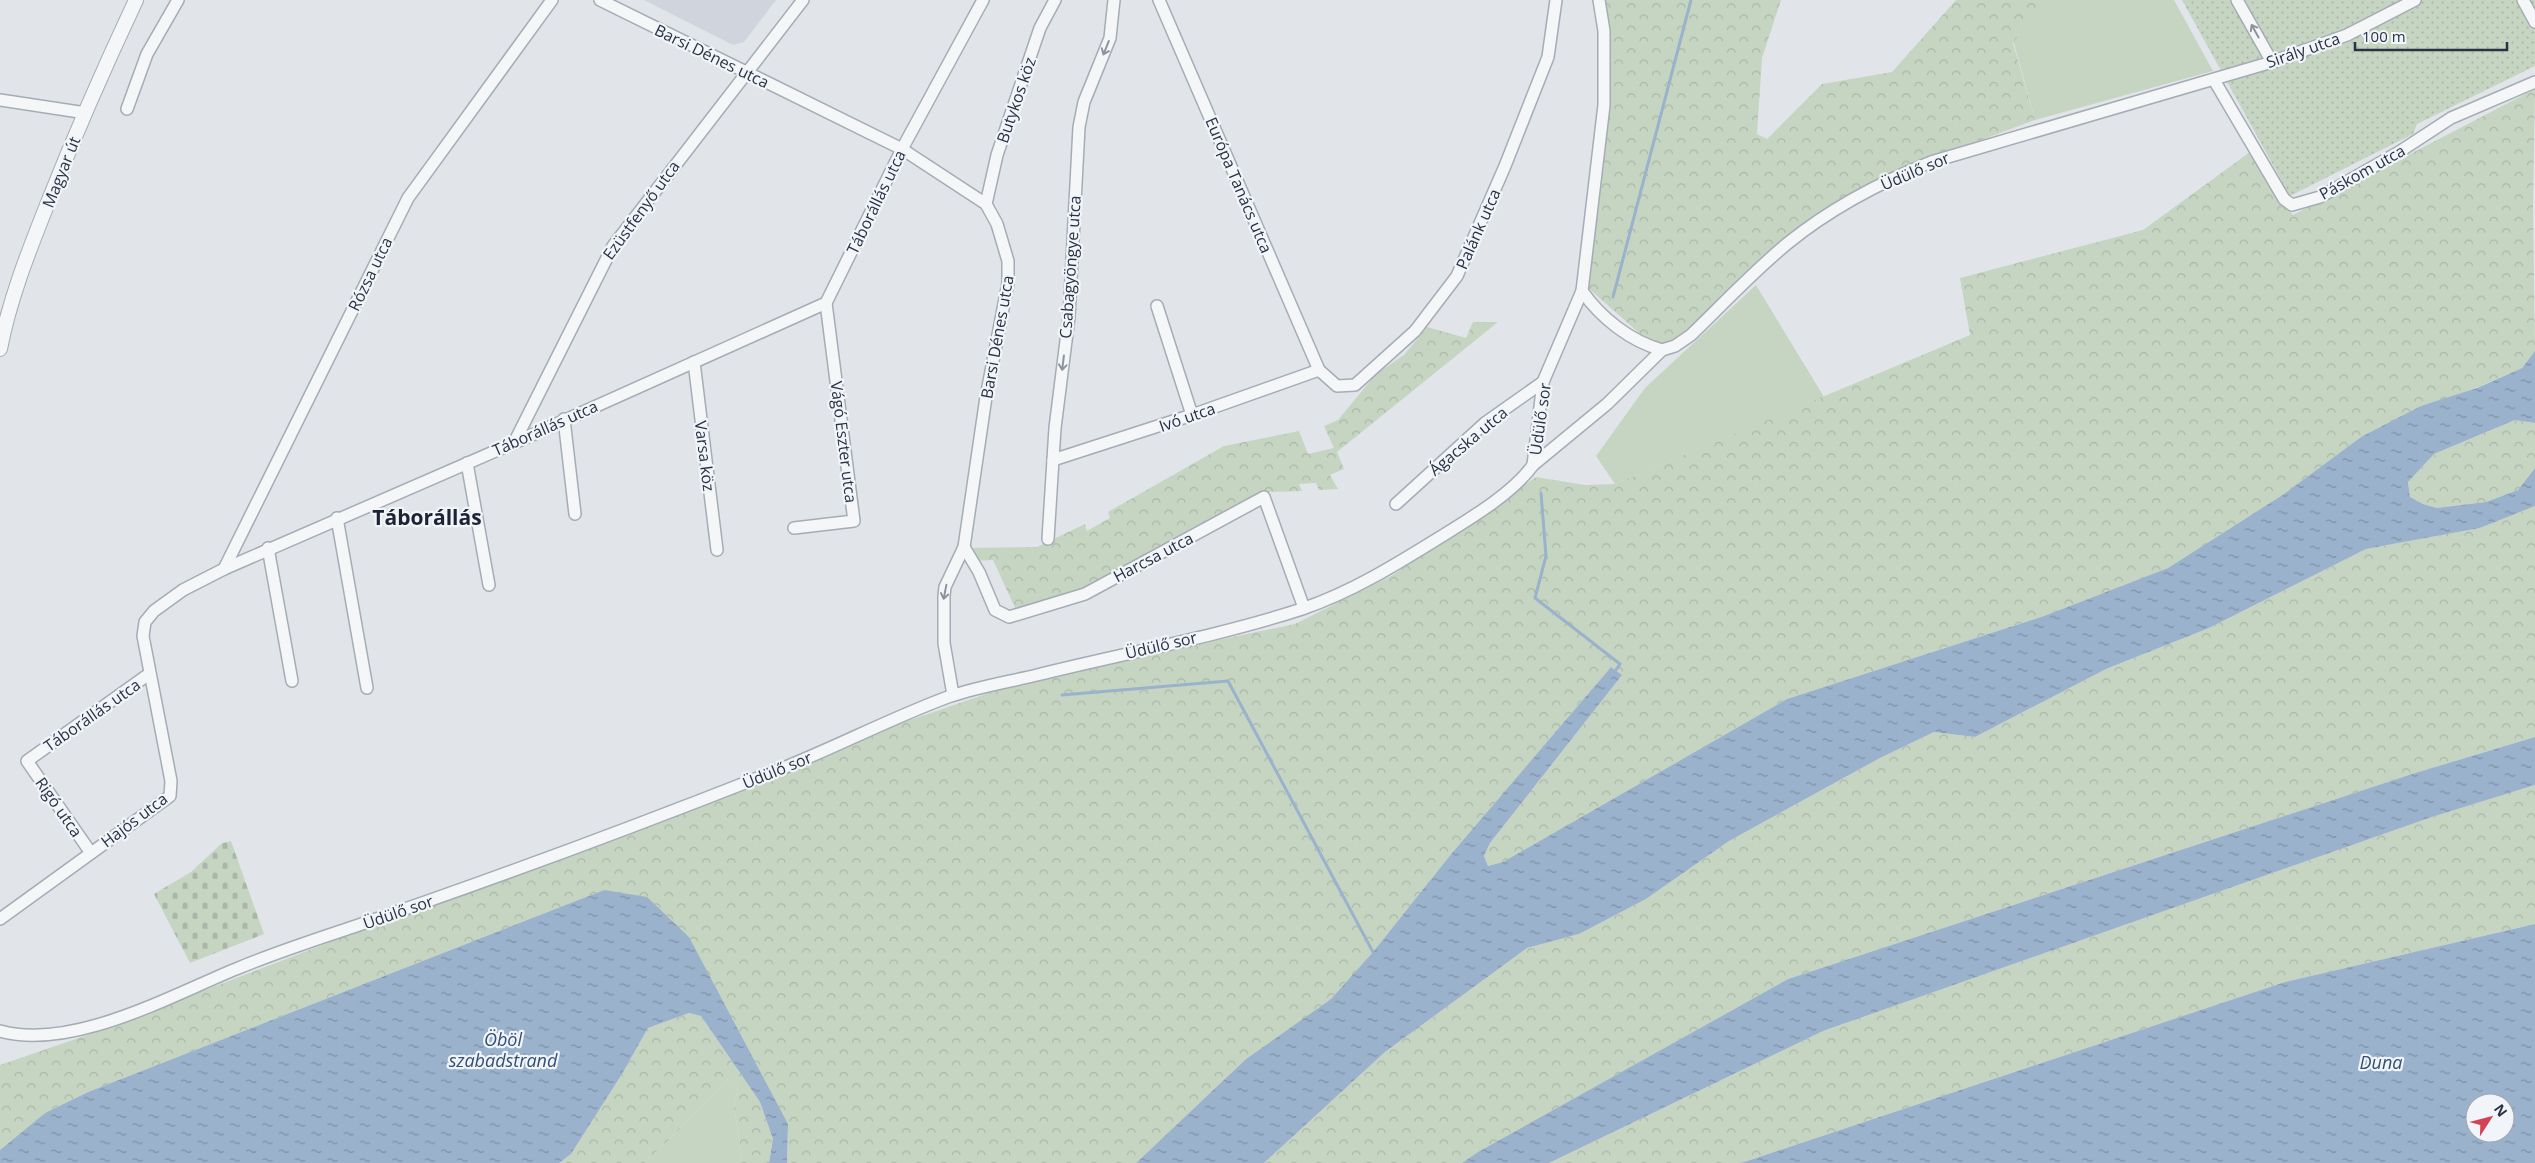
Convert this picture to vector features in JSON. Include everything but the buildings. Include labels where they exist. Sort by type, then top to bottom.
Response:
[{"type":"street","name":"Magyar út","points":[[0,349],[25,262],[86,112],[136,0]]},
{"type":"street","points":[[127,109],[147,54],[178,0]]},
{"type":"street","name":"Rózsa utca","points":[[224,569],[408,198],[552,0]]},
{"type":"street","name":"Barsi Dénes utca","points":[[600,0],[902,149],[986,204],[998,224],[1005,244],[1008,261],[1008,283],[986,397],[964,547],[945,587],[944,596],[944,643],[953,695]]},
{"type":"street","name":"Ezüstfenyő utca","points":[[514,443],[613,246],[803,0]]},
{"type":"street","name":"Táborállás utca","points":[[27,760],[149,674],[142,636],[145,622],[154,612],[183,590],[268,548],[514,443],[826,303],[902,149],[983,0]]},
{"type":"street","name":"Butykos köz","points":[[986,204],[996,155],[1040,28],[1055,0]]},
{"type":"street","name":"Csabagyöngye utca","points":[[1048,539],[1053,460],[1069,317],[1080,127],[1084,102],[1110,38],[1114,0]]},
{"type":"street","name":"Európa Tanács utca","points":[[1159,0],[1319,370]]},
{"type":"street","name":"Palánk utca","points":[[1319,370],[1337,386],[1355,385],[1415,331],[1457,276],[1505,166],[1548,57],[1556,0]]},
{"type":"street","name":"Üdülő sor","points":[[1533,465],[1543,382],[1582,291],[1604,106],[1604,31],[1599,0]]},
{"type":"street","points":[[2237,0],[2272,62]]},
{"type":"street","name":"Sirály utca","points":[[2214,80],[2272,62],[2347,35],[2415,0]]},
{"type":"street","points":[[2523,0],[2535,22]]},
{"type":"street","name":"Üdülő sor","points":[[0,1031],[29,1037],[56,1035],[126,1015],[249,964],[493,880],[621,831],[795,763],[953,695],[1234,628],[1304,608],[1365,582],[1465,522],[1526,474],[1533,465],[1607,404],[1662,350],[1675,346],[1691,335],[1794,239],[1815,224],[1901,174],[1962,152],[2214,80]]},
{"type":"street","name":"Páskom utca","points":[[2214,80],[2284,199],[2292,205],[2320,197],[2399,152],[2451,118],[2535,82]]},
{"type":"street","points":[[0,100],[86,112]]},
{"type":"street","points":[[1582,291],[1605,316],[1642,344],[1662,350]]},
{"type":"street","name":"Vágó Eszter utca","points":[[794,528],[854,522],[826,303]]},
{"type":"street","points":[[1157,306],[1192,415]]},
{"type":"street","name":"Varsa köz","points":[[694,362],[717,550]]},
{"type":"street","name":"Ivó utca","points":[[1053,460],[1192,415],[1319,370]]},
{"type":"street","name":"Ágacska utca","points":[[1396,504],[1485,423],[1543,382]]},
{"type":"street","points":[[564,419],[575,514]]},
{"type":"street","points":[[467,463],[489,585]]},
{"type":"street","name":"Harcsa utca","points":[[964,547],[978,572],[995,610],[1009,617],[1085,594],[1264,498],[1304,608]]},
{"type":"street","points":[[337,518],[367,688]]},
{"type":"street","points":[[268,548],[292,681]]},
{"type":"street","name":"Hajós utca","points":[[0,919],[170,796],[171,780],[149,674]]},
{"type":"street","name":"Rigó utca","points":[[27,760],[91,852]]},
{"type":"shaded area","points":[[644,0],[776,0],[744,42],[733,45]]},
{"type":"green space","points":[[1601,0],[1781,0],[1762,58],[1757,134],[1767,139],[1822,84],[1892,72],[1956,0],[2054,0],[2034,15],[2013,43],[2035,120],[1909,167],[1820,216],[1668,350],[1646,339],[1587,287],[1603,143]]},
{"type":"green space","points":[[2002,0],[2174,0],[2213,71],[2035,120]]},
{"type":"green space","points":[[2182,0],[2535,0],[2535,66],[2417,124],[2413,134],[2290,196]]},
{"type":"green space","points":[[2535,89],[2533,206],[2535,351],[2522,368],[2361,437],[2284,494],[2168,568],[2044,616],[1787,699],[1503,862],[1488,866],[1484,856],[1490,843],[1622,675],[1611,667],[1452,853],[1373,952],[1331,999],[1246,1059],[1136,1163],[787,1163],[788,1124],[604,890],[88,1092],[45,1113],[0,1150],[0,1065],[96,1032],[896,725],[1029,679],[1295,624],[1393,575],[1536,477],[1585,485],[1615,484],[1970,335],[1960,278],[2143,230],[2250,152],[2293,215]]},
{"type":"green space","points":[[1756,285],[1824,397],[1615,484],[1596,456],[1645,388]]},
{"type":"green space","points":[[1473,322],[1498,322],[1337,452],[1344,469],[1330,475],[1338,489],[1319,490],[1316,483],[1299,484],[1302,491],[1267,492],[1085,590],[1017,612],[993,560],[975,561],[968,548],[1037,547],[1085,524],[1087,531],[1110,518],[1108,512],[1224,446],[1299,431],[1308,454],[1334,448],[1324,426],[1338,420],[1376,374],[1404,355],[1427,327],[1466,338]]},
{"type":"green space","points":[[2515,420],[2535,423],[2535,468],[2518,490],[2486,502],[2437,508],[2423,504],[2410,497],[2408,482],[2434,454]]},
{"type":"green space","points":[[2535,506],[2535,737],[2412,774],[1788,979],[1478,1152],[1462,1163],[1264,1163],[1385,1052],[1527,948],[1579,934],[1646,899],[1729,841],[1880,758],[1934,732],[1975,737],[2106,669],[2209,628],[2366,549],[2480,528]]},
{"type":"green space","points":[[2535,785],[2535,924],[2285,982],[1741,1163],[1549,1163],[1823,1031],[2432,817]]},
{"type":"green space","points":[[231,841],[264,934],[190,963],[154,894],[191,872],[222,843]]},
{"type":"green space","points":[[689,1013],[701,1016],[760,1102],[773,1139],[769,1163],[741,1163],[742,1157],[734,1107],[738,1087],[728,1079],[644,1163],[559,1163],[571,1154],[622,1074],[648,1028]]},
{"type":"green space","points":[[728,1079],[738,1087],[734,1107],[742,1157],[741,1163],[644,1163],[671,1138]]},
{"type":"water","points":[[2535,351],[2535,423],[2515,420],[2434,454],[2408,482],[2410,497],[2423,504],[2437,508],[2486,502],[2518,490],[2535,468],[2535,506],[2480,528],[2366,549],[2209,628],[2106,669],[1975,737],[1934,732],[1880,758],[1729,841],[1646,899],[1579,934],[1527,948],[1385,1052],[1264,1163],[1136,1163],[1246,1059],[1331,999],[1373,952],[1452,853],[1611,667],[1622,675],[1490,843],[1484,856],[1488,866],[1503,862],[1787,699],[2044,616],[2168,568],[2284,494],[2361,437],[2421,406],[2477,388],[2522,368]]},
{"type":"water","points":[[2535,737],[2535,785],[2432,817],[1823,1031],[1549,1163],[1462,1163],[1478,1152],[1788,979],[2412,774]]},
{"type":"water","name":"Öböl szabadstrand","points":[[604,890],[647,897],[689,937],[788,1124],[787,1163],[769,1163],[773,1139],[760,1102],[701,1016],[689,1013],[648,1028],[622,1074],[571,1154],[559,1163],[0,1163],[0,1150],[45,1113],[88,1092]]},
{"type":"water","name":"Duna","points":[[2535,924],[2535,1163],[1741,1163],[2285,982]]},
{"type":"waterway","points":[[1613,297],[1691,0]]},
{"type":"waterway","points":[[1541,493],[1546,556],[1535,598],[1620,664],[1616,670]]},
{"type":"waterway","points":[[1062,695],[1228,681],[1374,954]]},
{"type":"district","name":"Táborállás","points":[[427,518]]}]
